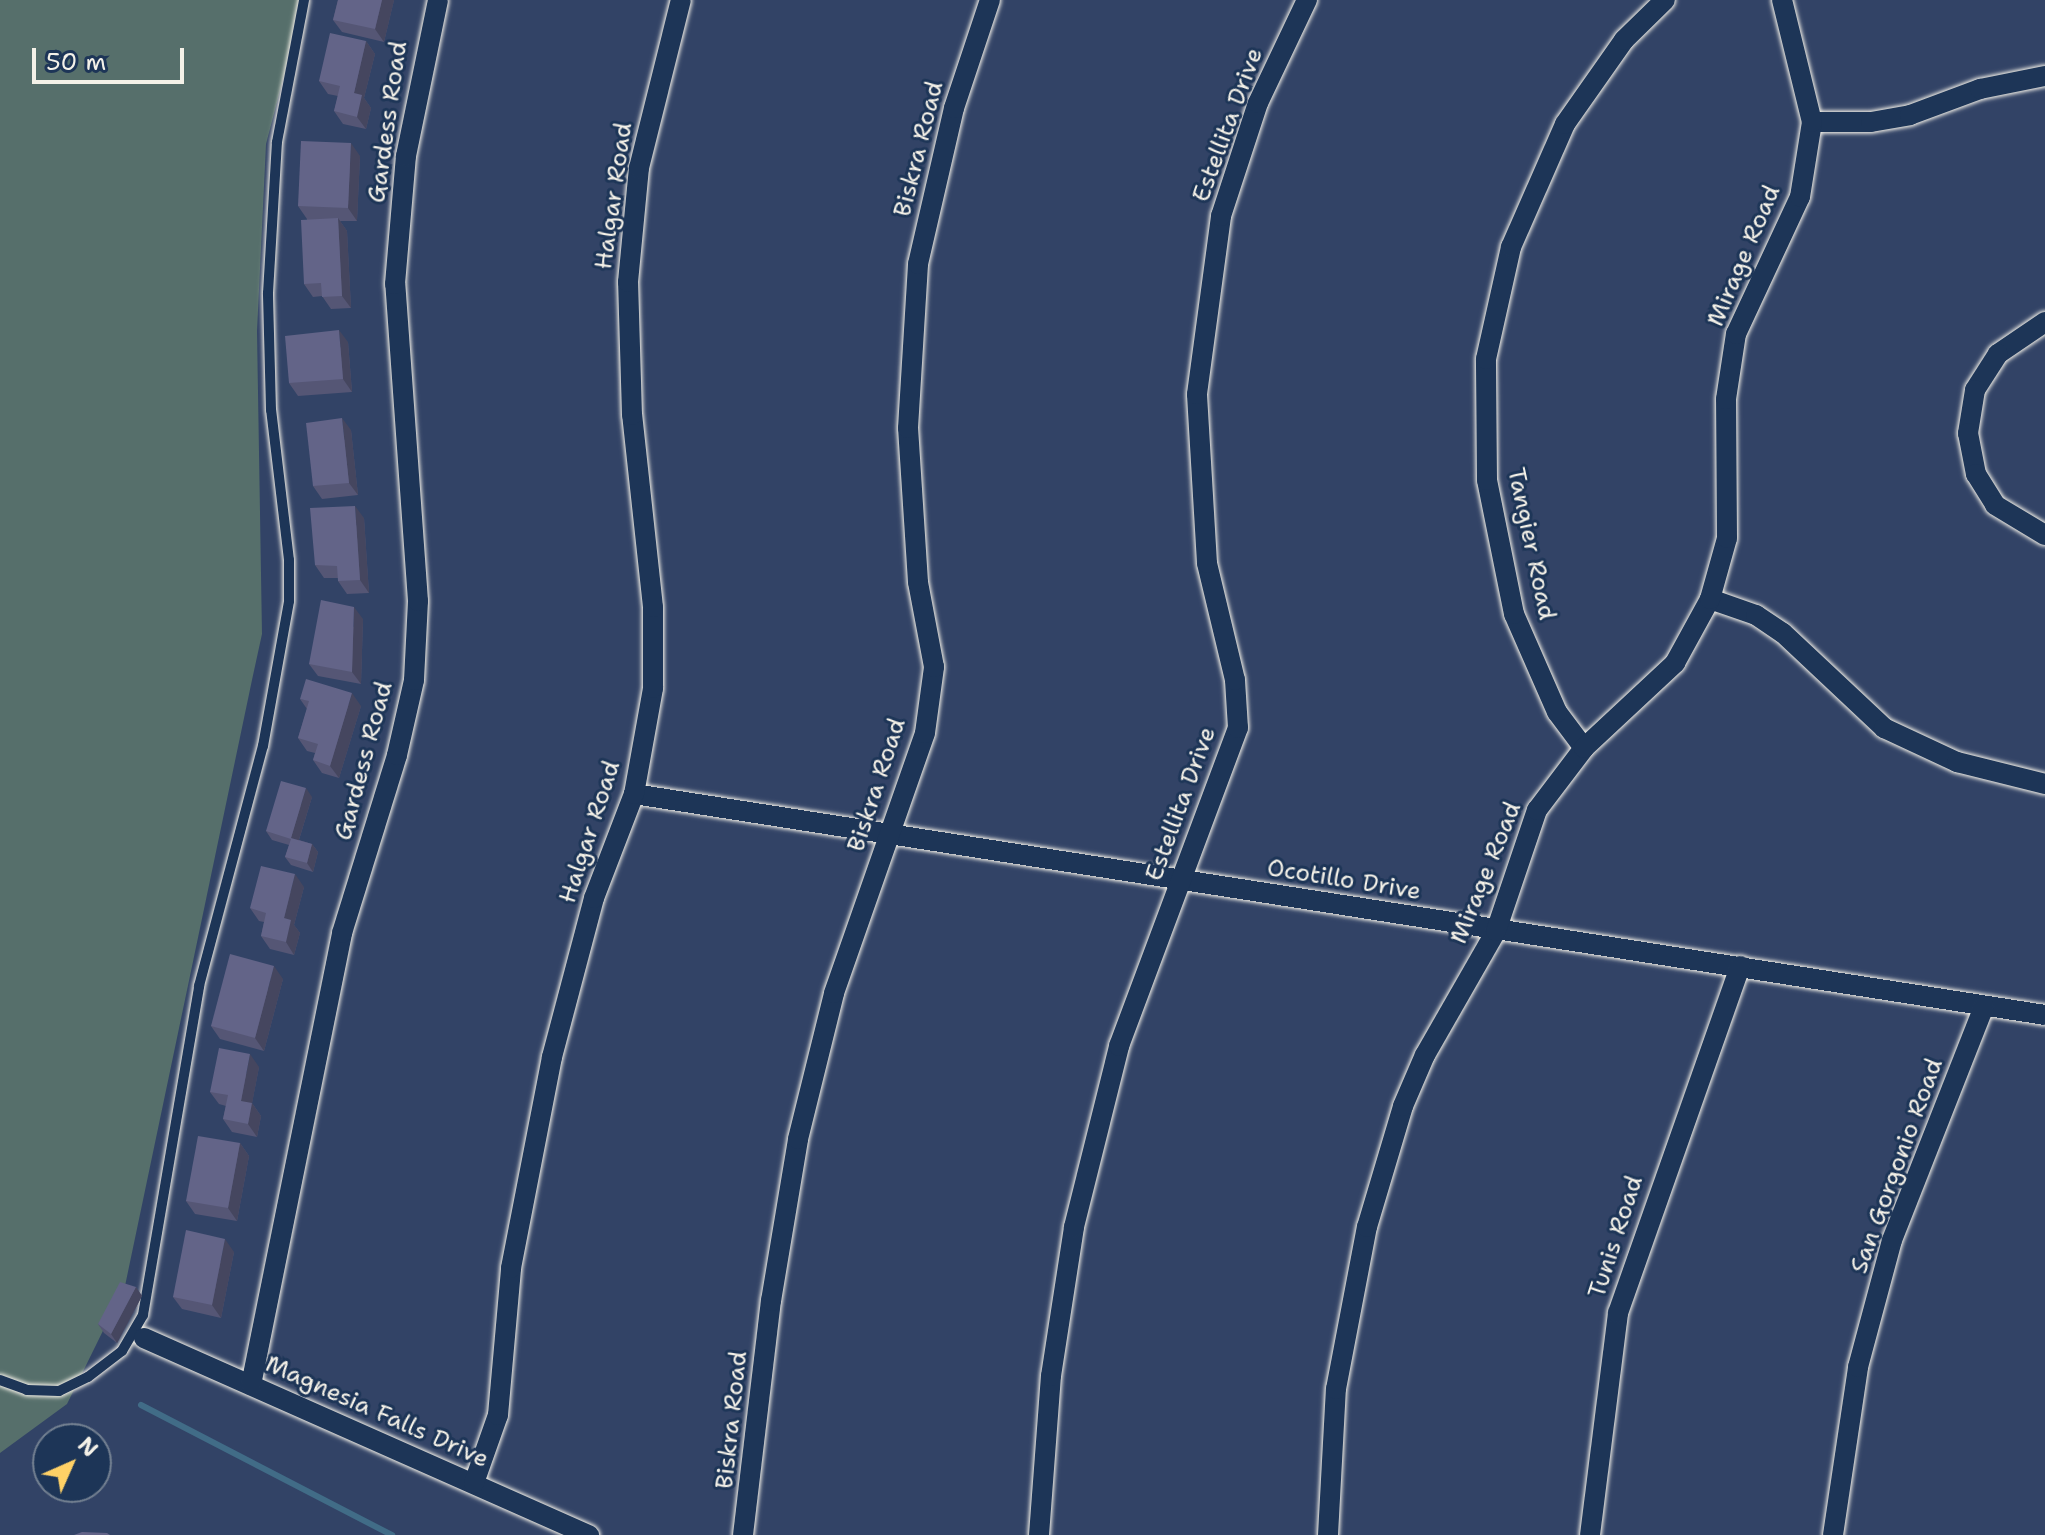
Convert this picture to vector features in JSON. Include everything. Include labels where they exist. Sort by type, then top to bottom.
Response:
[{"type":"street","name":"Gardess Road","points":[[251,1385],[342,933],[397,755],[414,680],[418,601],[395,284],[406,156],[438,0]]},
{"type":"street","name":"Halgar Road","points":[[474,1483],[498,1415],[511,1268],[552,1057],[594,898],[634,794],[653,688],[653,607],[632,415],[628,282],[639,168],[681,0]]},
{"type":"street","name":"Biskra Road","points":[[743,1535],[771,1301],[798,1139],[834,993],[925,733],[934,667],[918,582],[908,428],[918,264],[954,108],[990,0]]},
{"type":"street","name":"Estellita Drive","points":[[1039,1535],[1051,1376],[1074,1227],[1119,1046],[1238,728],[1235,680],[1207,563],[1197,394],[1221,216],[1258,103],[1307,0]]},
{"type":"street","name":"Tangier Road","points":[[1584,748],[1557,712],[1514,614],[1487,480],[1486,359],[1511,247],[1565,124],[1624,40],[1665,0]]},
{"type":"street","name":"Mirage Road","points":[[1328,1535],[1336,1389],[1367,1227],[1414,1080],[1496,931],[1537,810],[1584,748],[1675,663],[1710,599],[1727,538],[1726,399],[1736,334],[1800,197],[1812,122],[1782,0]]},
{"type":"street","points":[[1812,122],[1871,122],[1910,115],[1980,89],[2045,76]]},
{"type":"street","points":[[2045,322],[1998,354],[1975,390],[1968,433],[1976,474],[1995,505],[2045,535]]},
{"type":"street","points":[[1710,599],[1756,615],[1783,633],[1884,728],[1957,762],[2045,784]]},
{"type":"street","name":"Ocotillo Drive","points":[[634,794],[2045,1015]]},
{"type":"street","name":"Tunis Road","points":[[1590,1535],[1618,1313],[1740,966]]},
{"type":"street","name":"San Gorgonio Road","points":[[1833,1535],[1858,1367],[1892,1240],[1984,1006]]},
{"type":"street","name":"Magnesia Falls Drive","points":[[144,1338],[589,1535]]},
{"type":"lane","points":[[0,1380],[27,1390],[59,1391],[88,1377],[122,1351],[143,1315],[196,1001],[263,746],[289,601],[289,560],[271,410],[269,280],[277,142],[304,0]]},
{"type":"green space","points":[[0,0],[304,0],[266,144],[257,331],[262,634],[125,1286],[67,1404],[41,1423],[32,1423],[32,1430],[0,1453]]},
{"type":"building","points":[[338,0],[382,0],[375,29],[333,20]]},
{"type":"building","points":[[330,33],[366,41],[354,93],[362,95],[357,117],[334,111],[340,86],[319,81]]},
{"type":"building","points":[[301,141],[351,143],[348,208],[298,206]]},
{"type":"building","points":[[338,218],[342,296],[322,297],[321,283],[304,284],[301,220]]},
{"type":"building","points":[[339,330],[343,379],[289,383],[285,336]]},
{"type":"building","points":[[342,418],[349,483],[313,486],[306,423]]},
{"type":"building","points":[[355,506],[360,580],[338,581],[337,566],[315,565],[310,508]]},
{"type":"building","points":[[321,600],[354,607],[352,672],[309,664]]},
{"type":"building","points":[[306,679],[352,693],[330,766],[313,760],[318,744],[298,738],[309,701],[300,699]]},
{"type":"building","points":[[281,781],[306,788],[291,838],[312,844],[307,863],[285,857],[291,839],[266,831]]},
{"type":"building","points":[[261,866],[295,874],[284,918],[291,920],[286,942],[261,936],[266,913],[250,908]]},
{"type":"building","points":[[230,954],[274,966],[255,1038],[211,1026]]},
{"type":"building","points":[[219,1048],[250,1054],[241,1101],[252,1103],[248,1124],[223,1119],[228,1095],[210,1092]]},
{"type":"building","points":[[198,1136],[240,1143],[228,1208],[186,1201]]},
{"type":"building","points":[[186,1230],[225,1239],[212,1305],[173,1297]]},
{"type":"building","points":[[120,1282],[136,1287],[111,1334],[98,1324]]},
{"type":"building","points":[[82,1532],[107,1533],[110,1535],[74,1535]]},
{"type":"waterway","points":[[141,1405],[392,1535]]}]
